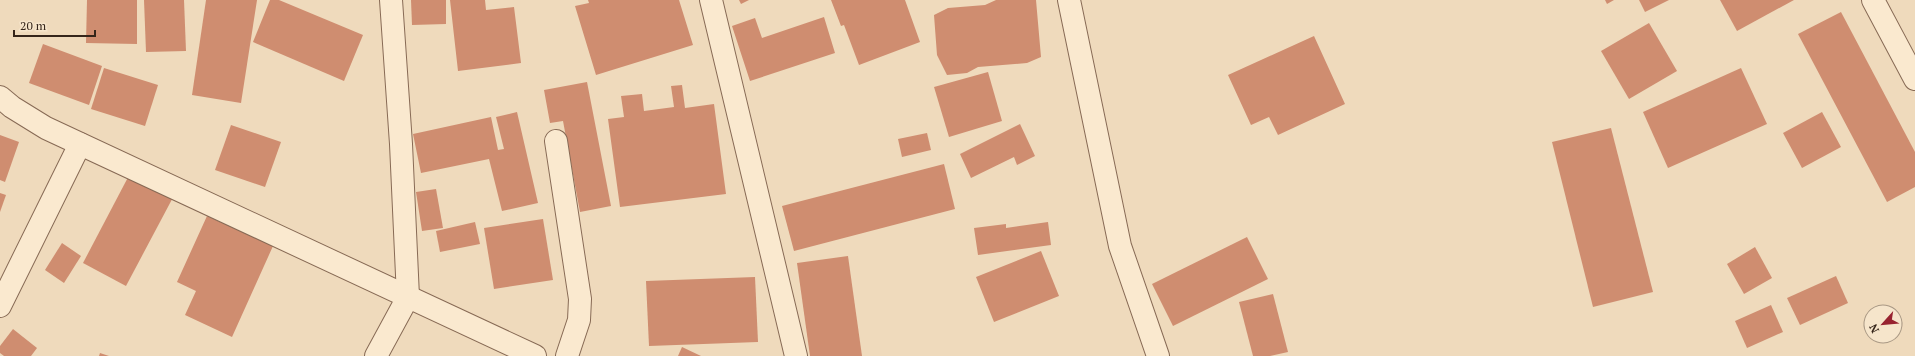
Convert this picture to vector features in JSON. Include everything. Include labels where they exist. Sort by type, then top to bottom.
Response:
[{"type":"street","points":[[376,356],[408,297],[401,144],[391,0]]},
{"type":"street","points":[[711,0],[796,356]]},
{"type":"street","points":[[1070,0],[1120,246],[1158,356]]},
{"type":"street","points":[[1873,0],[1915,79]]},
{"type":"street","points":[[0,97],[12,107],[46,128],[535,356]]},
{"type":"street","points":[[556,141],[580,299],[579,320],[567,356]]},
{"type":"street","points":[[0,306],[80,144]]},
{"type":"building","points":[[87,0],[137,0],[137,44],[86,43]]},
{"type":"building","points":[[144,0],[184,0],[186,51],[146,52]]},
{"type":"building","points":[[206,0],[257,0],[241,103],[192,95]]},
{"type":"building","points":[[270,0],[279,0],[363,35],[344,81],[253,42]]},
{"type":"building","points":[[411,0],[446,0],[446,24],[412,25]]},
{"type":"building","points":[[450,0],[485,0],[486,10],[514,7],[521,63],[458,71]]},
{"type":"building","points":[[588,0],[679,0],[693,45],[596,75],[575,6],[589,3]]},
{"type":"building","points":[[739,0],[749,0],[741,4]]},
{"type":"building","points":[[831,0],[905,0],[920,42],[859,65],[844,25],[841,26]]},
{"type":"building","points":[[996,0],[1036,0],[1041,57],[1027,63],[978,67],[967,73],[947,75],[937,55],[934,15],[948,8],[985,5]]},
{"type":"building","points":[[1605,0],[1614,0],[1607,4]]},
{"type":"building","points":[[1639,0],[1669,0],[1645,12]]},
{"type":"building","points":[[1720,0],[1794,0],[1737,31]]},
{"type":"building","points":[[1841,12],[1915,152],[1915,187],[1887,202],[1798,34]]},
{"type":"building","points":[[824,17],[835,53],[750,81],[732,26],[755,18],[762,38]]},
{"type":"building","points":[[1649,23],[1677,71],[1629,99],[1601,51]]},
{"type":"building","points":[[1314,36],[1345,104],[1278,135],[1269,117],[1251,125],[1228,75]]},
{"type":"building","points":[[43,44],[102,66],[89,105],[29,83]]},
{"type":"building","points":[[104,68],[158,85],[145,126],[91,109]]},
{"type":"building","points":[[1741,68],[1767,124],[1668,168],[1643,112]]},
{"type":"building","points":[[988,72],[1002,121],[949,137],[934,87]]},
{"type":"building","points":[[587,82],[611,206],[580,212],[563,121],[550,123],[544,90]]},
{"type":"building","points":[[682,85],[685,108],[714,104],[726,194],[620,207],[608,119],[624,117],[621,96],[642,94],[644,111],[674,107],[671,86]]},
{"type":"building","points":[[517,112],[538,203],[502,211],[489,159],[421,173],[413,134],[491,117],[498,150],[504,149],[496,117]]},
{"type":"building","points":[[1822,112],[1841,147],[1802,168],[1783,133]]},
{"type":"building","points":[[1020,124],[1035,156],[1017,165],[1014,157],[971,178],[960,154]]},
{"type":"building","points":[[231,125],[281,142],[265,187],[215,170]]},
{"type":"building","points":[[1611,128],[1653,292],[1593,307],[1552,142]]},
{"type":"building","points":[[927,133],[931,150],[902,157],[898,139]]},
{"type":"building","points":[[0,135],[19,142],[5,182],[0,180]]},
{"type":"building","points":[[135,164],[178,188],[126,286],[83,263]]},
{"type":"building","points":[[944,164],[955,209],[794,251],[782,206]]},
{"type":"building","points":[[436,189],[443,228],[422,231],[416,192]]},
{"type":"building","points":[[0,193],[6,195],[0,212]]},
{"type":"building","points":[[207,216],[273,246],[232,337],[185,315],[196,291],[177,282]]},
{"type":"building","points":[[543,219],[553,280],[494,289],[484,228]]},
{"type":"building","points":[[475,222],[480,244],[440,252],[436,231]]},
{"type":"building","points":[[1048,222],[1051,245],[978,255],[974,228],[1006,224],[1006,228]]},
{"type":"building","points":[[1247,237],[1268,279],[1173,326],[1152,284]]},
{"type":"building","points":[[62,243],[81,256],[64,283],[45,270]]},
{"type":"building","points":[[1755,247],[1772,278],[1744,294],[1727,264]]},
{"type":"building","points":[[1041,251],[1059,296],[994,322],[976,277]]},
{"type":"building","points":[[848,256],[862,356],[810,356],[797,263]]},
{"type":"building","points":[[1836,276],[1848,303],[1800,325],[1787,298]]},
{"type":"building","points":[[755,277],[758,342],[649,346],[646,281]]},
{"type":"building","points":[[1273,294],[1288,352],[1270,356],[1253,356],[1239,302]]},
{"type":"building","points":[[1771,305],[1783,332],[1747,348],[1735,321]]},
{"type":"building","points":[[13,329],[37,348],[31,356],[4,356],[0,353],[0,346]]},
{"type":"building","points":[[682,347],[701,356],[678,356]]},
{"type":"building","points":[[100,353],[109,356],[99,356]]}]
